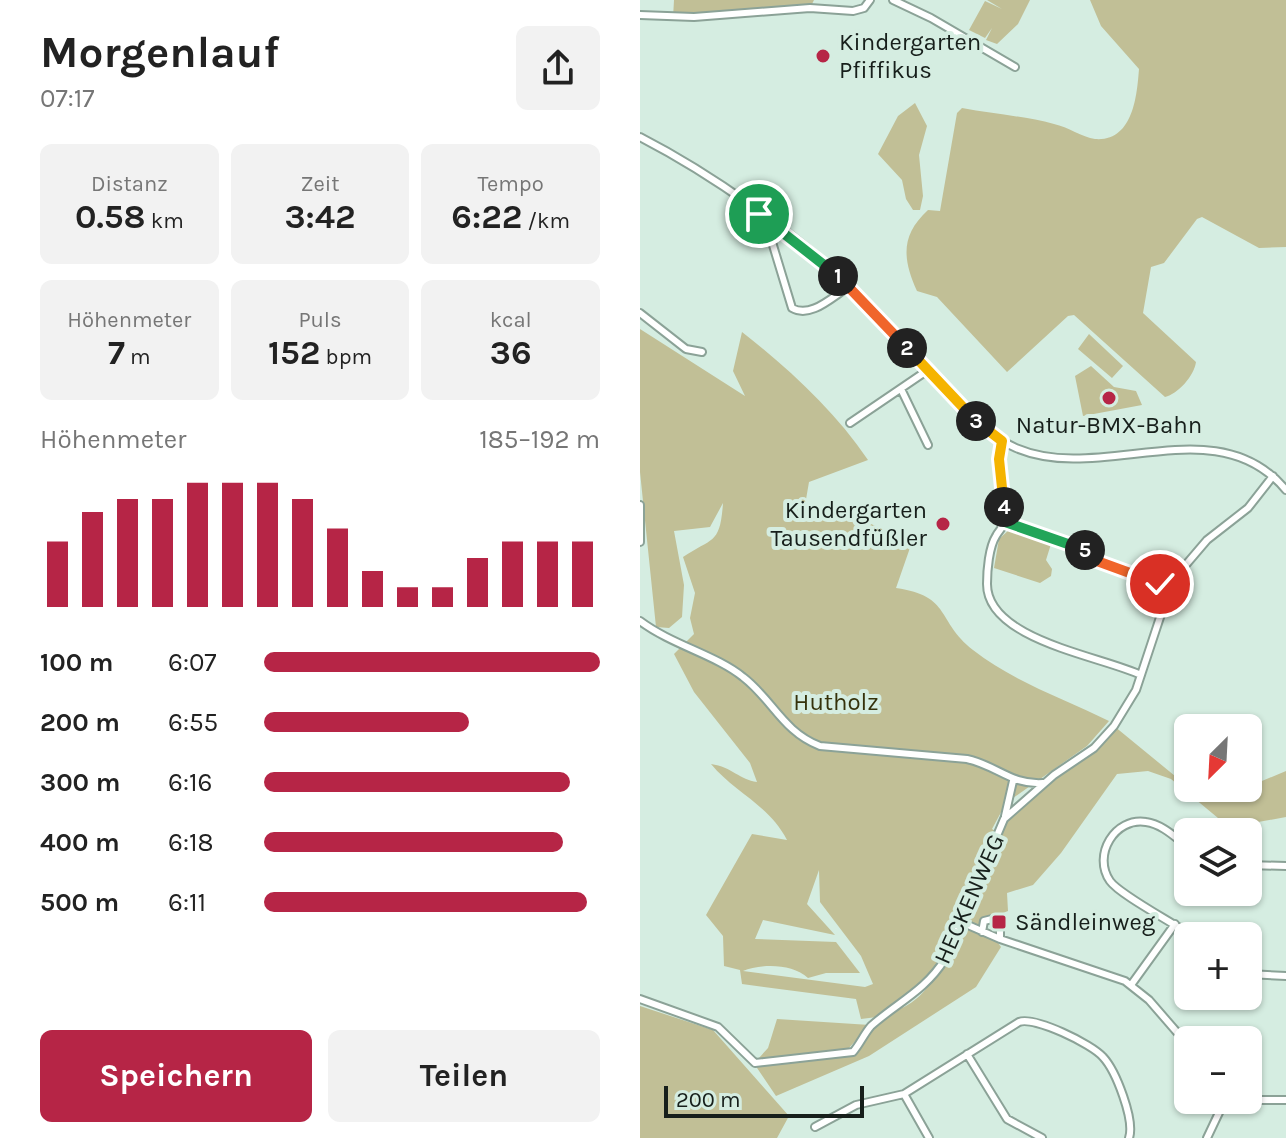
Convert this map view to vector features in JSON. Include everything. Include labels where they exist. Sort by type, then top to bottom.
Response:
[{"type":"street","points":[[640,15],[694,17],[765,10],[841,8],[859,11],[867,0]]},
{"type":"street","points":[[893,0],[1015,67]]},
{"type":"street","points":[[841,8],[846,2]]},
{"type":"street","points":[[640,137],[683,161],[776,226],[850,286],[970,416],[1002,441],[1049,457],[1215,450],[1244,456],[1260,465],[1286,490]]},
{"type":"street","points":[[776,226],[772,242],[792,308],[802,312],[811,310],[850,286]]},
{"type":"street","points":[[640,313],[686,349],[702,352]]},
{"type":"street","points":[[850,423],[928,370]]},
{"type":"street","points":[[901,389],[928,445]]},
{"type":"street","points":[[1002,441],[999,459],[1005,522],[993,543],[986,586],[1002,617],[1014,627],[1065,650],[1141,675]]},
{"type":"street","name":"HECKENWEG","points":[[640,999],[718,1027],[755,1063],[847,1053],[857,1048],[870,1027],[927,984],[945,959],[1004,819],[1045,783],[1094,748],[1114,726],[1141,675],[1169,588],[1198,549],[1248,508],[1273,476]]},
{"type":"street","points":[[640,505],[640,542]]},
{"type":"street","points":[[1005,522],[1085,550],[1097,561],[1169,588]]},
{"type":"street","points":[[640,621],[679,647],[744,677],[778,718],[808,741],[820,746],[967,759],[987,765],[1013,781],[1045,783]]},
{"type":"street","points":[[1004,819],[1013,781]]},
{"type":"street","points":[[1174,838],[1154,824],[1138,821],[1117,829],[1104,856],[1106,875],[1115,887],[1174,923]]},
{"type":"street","points":[[1262,865],[1286,866]]},
{"type":"street","points":[[982,932],[984,921],[992,919],[1000,930],[1000,939]]},
{"type":"street","points":[[961,922],[1131,985],[1174,1030]]},
{"type":"street","points":[[1131,985],[1174,925]]},
{"type":"street","points":[[1262,975],[1286,976]]},
{"type":"street","points":[[815,1127],[856,1105],[904,1094],[1026,1020],[1096,1051],[1107,1062],[1131,1117],[1129,1138]]},
{"type":"street","points":[[967,1054],[1007,1119],[1042,1138]]},
{"type":"street","points":[[904,1094],[929,1138]]},
{"type":"street","points":[[1262,1100],[1286,1100]]},
{"type":"street","points":[[1207,1138],[1218,1114]]},
{"type":"green space","points":[[674,0],[814,0],[810,8],[673,18]]},
{"type":"green space","points":[[987,0],[1030,0],[1018,24],[997,44],[986,40],[992,28],[985,38],[969,30],[985,1],[1002,9]]},
{"type":"green space","points":[[1090,0],[1286,0],[1286,247],[1259,248],[1202,217],[1197,219],[1164,263],[1151,267],[1143,313],[1196,362],[1185,384],[1165,397],[1074,315],[1068,316],[1007,372],[937,297],[917,291],[909,268],[907,248],[913,229],[928,210],[940,211],[957,113],[962,108],[1043,121],[1095,139],[1108,138],[1125,125],[1137,92],[1139,69],[1101,26]]},
{"type":"green space","points":[[915,103],[927,126],[919,155],[923,196],[920,210],[913,210],[906,199],[902,180],[878,154],[898,116]]},
{"type":"green space","name":"Hutholz","points":[[640,329],[745,396],[733,371],[742,332],[810,391],[841,424],[868,460],[809,482],[804,511],[862,520],[912,542],[896,588],[914,592],[935,603],[961,639],[989,661],[1109,721],[1087,746],[1006,803],[992,829],[997,832],[1024,799],[1086,754],[1114,726],[1174,775],[1174,781],[1148,771],[1117,774],[1061,853],[1033,885],[1007,893],[1008,911],[987,919],[982,932],[961,922],[934,975],[893,1012],[908,1005],[929,986],[963,928],[996,940],[1001,947],[976,987],[869,1056],[776,1096],[753,1062],[852,1052],[877,1017],[861,1019],[856,999],[742,984],[740,970],[724,966],[723,936],[706,915],[752,834],[787,840],[771,817],[711,764],[757,782],[750,763],[694,692],[674,654],[694,634],[690,618],[695,593],[683,557],[717,533],[723,503],[710,527],[674,531],[684,585],[682,617],[669,628],[656,627],[640,472]],"holes":[[[819,870],[820,902],[861,956],[873,984],[865,987],[743,971],[776,966],[808,978],[826,973],[860,973],[836,942],[755,939],[763,920],[835,935],[807,904]]]},
{"type":"green space","points":[[1089,334],[1123,366],[1112,378],[1078,349]]},
{"type":"green space","name":"Natur-BMX-Bahn","points":[[1091,366],[1114,387],[1136,391],[1142,405],[1083,416],[1075,376]]},
{"type":"green space","points":[[1010,529],[1051,544],[1046,560],[1052,569],[1051,576],[1040,583],[994,568],[999,539]]},
{"type":"green space","points":[[1286,771],[1286,817],[1262,821],[1262,818],[1218,818],[1199,802],[1262,802],[1262,781]]},
{"type":"green space","points":[[640,1006],[713,1030],[789,1116],[777,1138],[640,1138]]},
{"type":"green space","points":[[777,1019],[870,1025],[848,1049],[758,1059],[768,1048]]},
{"type":"place","name":"Kindergarten Pfiffikus","points":[[823,56]]},
{"type":"place","name":"Natur-BMX-Bahn","points":[[1109,398]]},
{"type":"place","name":"Kindergarten Tausendfüßler","points":[[943,524]]},
{"type":"place","name":"Sändleinweg","points":[[999,922]]},
{"type":"route","points":[[759,214],[797,241],[850,286],[970,416],[1002,441],[999,459],[1005,522],[1085,550],[1097,561],[1160,584]]}]
